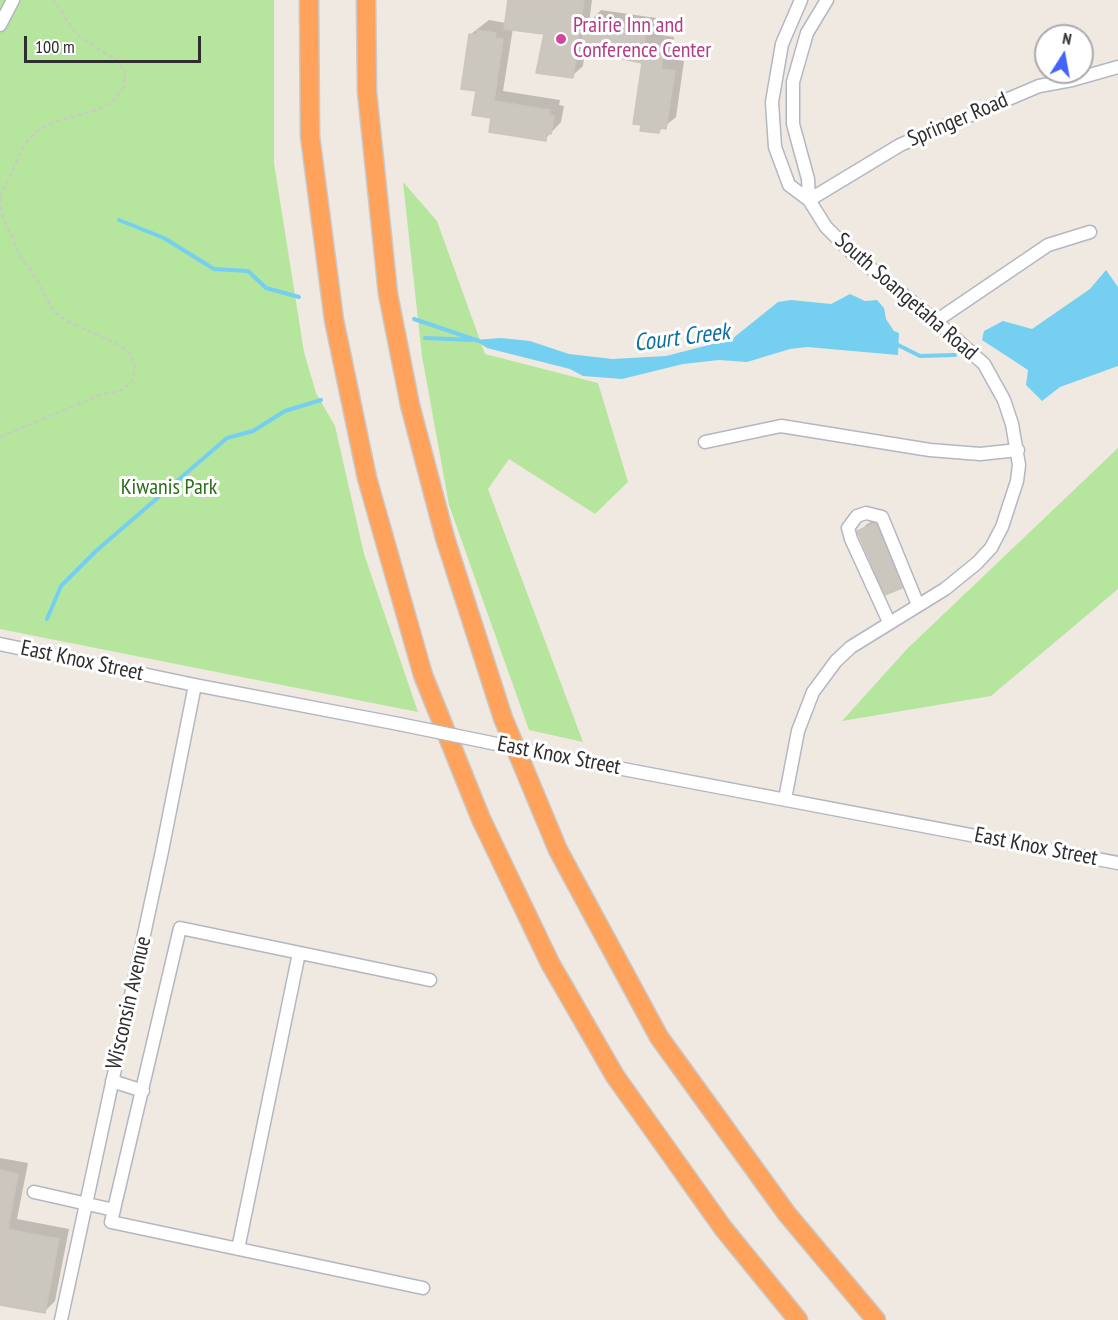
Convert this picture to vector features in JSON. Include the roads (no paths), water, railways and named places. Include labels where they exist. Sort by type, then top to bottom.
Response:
[{"type":"highway","points":[[309,0],[310,136],[334,321],[367,478],[423,675],[482,819],[550,963],[615,1076],[723,1228],[798,1320]]},
{"type":"highway","points":[[366,0],[367,92],[388,294],[410,405],[445,538],[508,729],[558,850],[659,1037],[787,1214],[876,1320]]},
{"type":"highway","points":[[367,92],[379,0]]},
{"type":"street","points":[[0,25],[13,0]]},
{"type":"street","name":"South Soangetaha Road","points":[[784,799],[798,731],[813,692],[836,661],[851,647],[961,577],[991,548],[1002,527],[1014,492],[1019,465],[1018,450],[1005,400],[994,380],[967,347],[853,254],[826,227],[809,200],[789,186],[778,158],[772,102],[778,56],[801,0]]},
{"type":"street","name":"South Soangetaha Road","points":[[809,200],[808,179],[793,124],[793,82],[807,33],[827,0]]},
{"type":"street","name":"Springer Road","points":[[809,200],[900,145],[1040,86],[1118,67]]},
{"type":"street","points":[[936,321],[1048,245],[1090,232]]},
{"type":"street","points":[[705,442],[781,426],[930,450],[980,454],[1018,450]]},
{"type":"street","points":[[888,622],[851,539],[848,528],[856,516],[866,513],[882,518],[918,605]]},
{"type":"street","name":"East Knox Street","points":[[0,644],[565,758],[1118,863]]},
{"type":"street","name":"Wisconsin Avenue","points":[[61,1320],[160,862],[195,685]]},
{"type":"street","points":[[423,1288],[111,1222],[180,928],[430,980]]},
{"type":"street","points":[[238,1249],[299,953]]},
{"type":"street","points":[[112,1081],[142,1091]]},
{"type":"street","points":[[34,1192],[87,1202],[114,1210]]},
{"type":"water","points":[[1106,270],[1118,287],[1118,366],[1060,387],[1042,401],[1026,385],[1028,370],[982,340],[984,331],[1003,321],[1032,329],[1090,289]]},
{"type":"water","points":[[850,294],[865,301],[877,300],[884,308],[886,319],[894,331],[899,333],[898,355],[807,347],[790,349],[747,362],[719,360],[683,364],[622,379],[583,376],[570,369],[487,348],[475,340],[501,338],[530,341],[569,354],[612,359],[666,356],[732,339],[778,302],[791,300],[831,304]]},
{"type":"waterway","name":"Court Creek","points":[[119,220],[164,238],[214,269],[248,271],[266,288],[299,297]]},
{"type":"waterway","name":"Court Creek","points":[[414,319],[479,341]]},
{"type":"waterway","points":[[425,338],[472,340]]},
{"type":"waterway","name":"Court Creek","points":[[896,344],[920,356],[955,355]]},
{"type":"waterway","points":[[47,619],[61,586],[96,551],[227,438],[253,431],[285,411],[321,400]]},
{"type":"place","name":"Prairie Inn and Conference Center","points":[[561,39]]},
{"type":"park label","name":"Kiwanis Park","points":[[169,488]]}]
